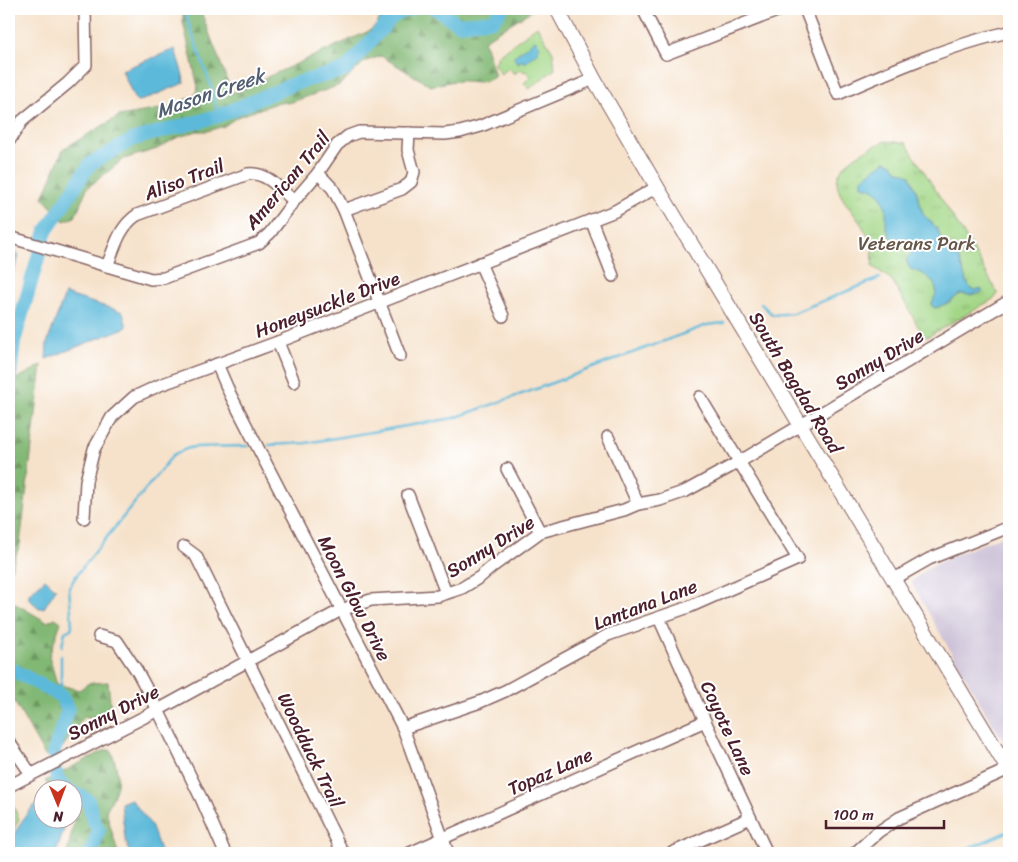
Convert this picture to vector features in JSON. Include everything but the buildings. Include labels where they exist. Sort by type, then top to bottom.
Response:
[{"type":"main road","name":"South Bagdad Road","points":[[557,9],[594,79],[657,187],[1009,770]]},
{"type":"street","points":[[9,141],[22,122],[86,65],[85,9]]},
{"type":"street","points":[[643,9],[666,54],[782,9]]},
{"type":"street","points":[[805,9],[838,94],[918,61],[990,36],[1009,32]]},
{"type":"street","name":"American Trail","points":[[9,237],[151,279],[164,278],[259,243],[270,233],[318,173],[337,145],[353,134],[359,132],[453,133],[469,130],[594,79]]},
{"type":"street","points":[[344,210],[402,188],[411,182],[414,172],[408,150],[409,133]]},
{"type":"street","name":"Aliso Trail","points":[[107,266],[121,232],[131,219],[137,215],[248,174],[254,173],[265,176],[294,201]]},
{"type":"street","points":[[318,173],[334,189],[344,210],[400,356]]},
{"type":"street","name":"Honeysuckle Drive","points":[[84,518],[86,481],[94,449],[112,417],[134,397],[160,385],[278,342],[624,207],[657,187]]},
{"type":"street","points":[[591,220],[613,276]]},
{"type":"street","points":[[480,263],[503,316]]},
{"type":"street","name":"Sonny Drive","points":[[9,786],[158,710],[341,610],[371,600],[425,597],[462,588],[480,577],[540,532],[624,510],[638,504],[660,500],[686,491],[801,426],[1009,301]]},
{"type":"street","points":[[278,342],[294,382]]},
{"type":"street","name":"Moon Glow Drive","points":[[217,364],[230,394],[403,728],[448,853]]},
{"type":"street","points":[[700,397],[739,462]]},
{"type":"street","points":[[608,437],[638,504]]},
{"type":"street","name":"Lantana Lane","points":[[403,728],[480,702],[505,691],[608,635],[689,607],[798,559],[739,462]]},
{"type":"street","points":[[507,468],[540,532]]},
{"type":"street","points":[[408,495],[446,593]]},
{"type":"street","points":[[894,579],[929,559],[1009,527]]},
{"type":"street","name":"Woodduck Trail","points":[[184,547],[196,556],[342,853]]},
{"type":"street","name":"Coyote Lane","points":[[659,618],[767,853]]},
{"type":"street","points":[[99,636],[117,641],[137,671],[202,798],[225,853]]},
{"type":"street","name":"Topaz Lane","points":[[410,853],[705,721]]},
{"type":"street","points":[[9,742],[30,774]]},
{"type":"street","points":[[855,853],[878,832],[899,818],[1009,770]]},
{"type":"street","points":[[672,853],[750,818]]},
{"type":"shaded area","points":[[1009,533],[1009,749],[991,722],[911,582],[927,569],[948,558]]},
{"type":"green space","points":[[183,9],[200,9],[232,93],[369,31],[377,24],[384,9],[534,9],[484,40],[495,76],[487,81],[452,82],[431,86],[381,56],[364,62],[340,85],[289,103],[279,102],[237,117],[224,126],[207,131],[197,131],[176,138],[157,149],[124,159],[87,188],[75,217],[64,221],[43,198],[63,149],[119,116],[172,107],[196,94],[198,87],[183,22]]},
{"type":"green space","points":[[537,26],[553,52],[555,69],[529,89],[524,83],[531,77],[526,71],[524,72],[521,69],[514,74],[509,68],[501,74],[493,63],[498,59],[496,57]]},
{"type":"green space","name":"Veterans Park","points":[[885,141],[906,143],[973,249],[998,294],[995,298],[927,337],[923,335],[892,280],[872,266],[871,246],[863,228],[843,199],[837,185],[840,172],[855,157]]},
{"type":"green space","points":[[42,365],[20,544],[9,575],[9,383]]},
{"type":"green space","points":[[9,600],[47,622],[55,618],[61,622],[49,656],[57,684],[79,690],[89,683],[108,682],[111,710],[98,717],[84,717],[62,748],[45,756],[9,692]]},
{"type":"green space","points":[[105,750],[111,750],[118,781],[106,811],[118,853],[67,853],[72,830],[82,830],[82,780],[47,780]]},
{"type":"green space","points":[[9,796],[19,819],[9,838]]},
{"type":"water","points":[[535,40],[540,46],[539,51],[524,63],[522,60],[518,63],[513,57]]},
{"type":"water","points":[[175,49],[184,83],[137,101],[122,70]]},
{"type":"water","points":[[886,161],[894,165],[897,170],[910,175],[923,214],[937,228],[943,245],[955,251],[972,290],[981,289],[983,291],[971,295],[960,294],[948,303],[935,308],[931,305],[936,293],[934,284],[923,274],[910,269],[906,260],[912,252],[910,245],[907,241],[900,238],[893,243],[886,227],[886,208],[880,194],[871,188],[862,186],[862,179]]},
{"type":"water","points":[[9,251],[15,251],[19,256],[9,285]]},
{"type":"water","points":[[65,294],[123,312],[127,327],[46,359],[47,343]]},
{"type":"water","points":[[45,579],[56,589],[44,608],[39,608],[29,599],[29,594]]},
{"type":"water","points":[[131,799],[151,825],[161,853],[130,853],[125,839],[121,803]]},
{"type":"water","points":[[31,809],[32,830],[64,830],[56,853],[9,853],[11,842],[19,825]]},
{"type":"waterway","points":[[189,9],[186,15],[211,86],[218,116]]},
{"type":"waterway","name":"Mason Creek","points":[[43,240],[46,231],[90,164],[134,139],[218,116],[293,84],[345,70],[392,17],[407,9],[412,9]]},
{"type":"waterway","name":"Mason Creek","points":[[436,9],[459,24],[493,20],[502,9]]},
{"type":"waterway","name":"Mason Creek","points":[[9,384],[14,342],[39,254]]},
{"type":"waterway","points":[[761,304],[773,315],[793,313],[880,278]]},
{"type":"waterway","points":[[269,445],[306,443],[454,418],[707,325],[724,323]]},
{"type":"waterway","points":[[62,646],[65,632],[71,629],[72,626],[69,587],[173,455],[194,447],[248,446]]},
{"type":"waterway","points":[[61,656],[61,696]]},
{"type":"waterway","name":"Mason Creek","points":[[9,668],[61,696],[68,710],[53,754]]},
{"type":"waterway","name":"Mason Creek","points":[[56,773],[57,780]]},
{"type":"waterway","name":"Mason Creek","points":[[82,797],[88,800],[94,822],[99,830],[91,853]]},
{"type":"waterway","points":[[958,853],[1009,831]]}]
